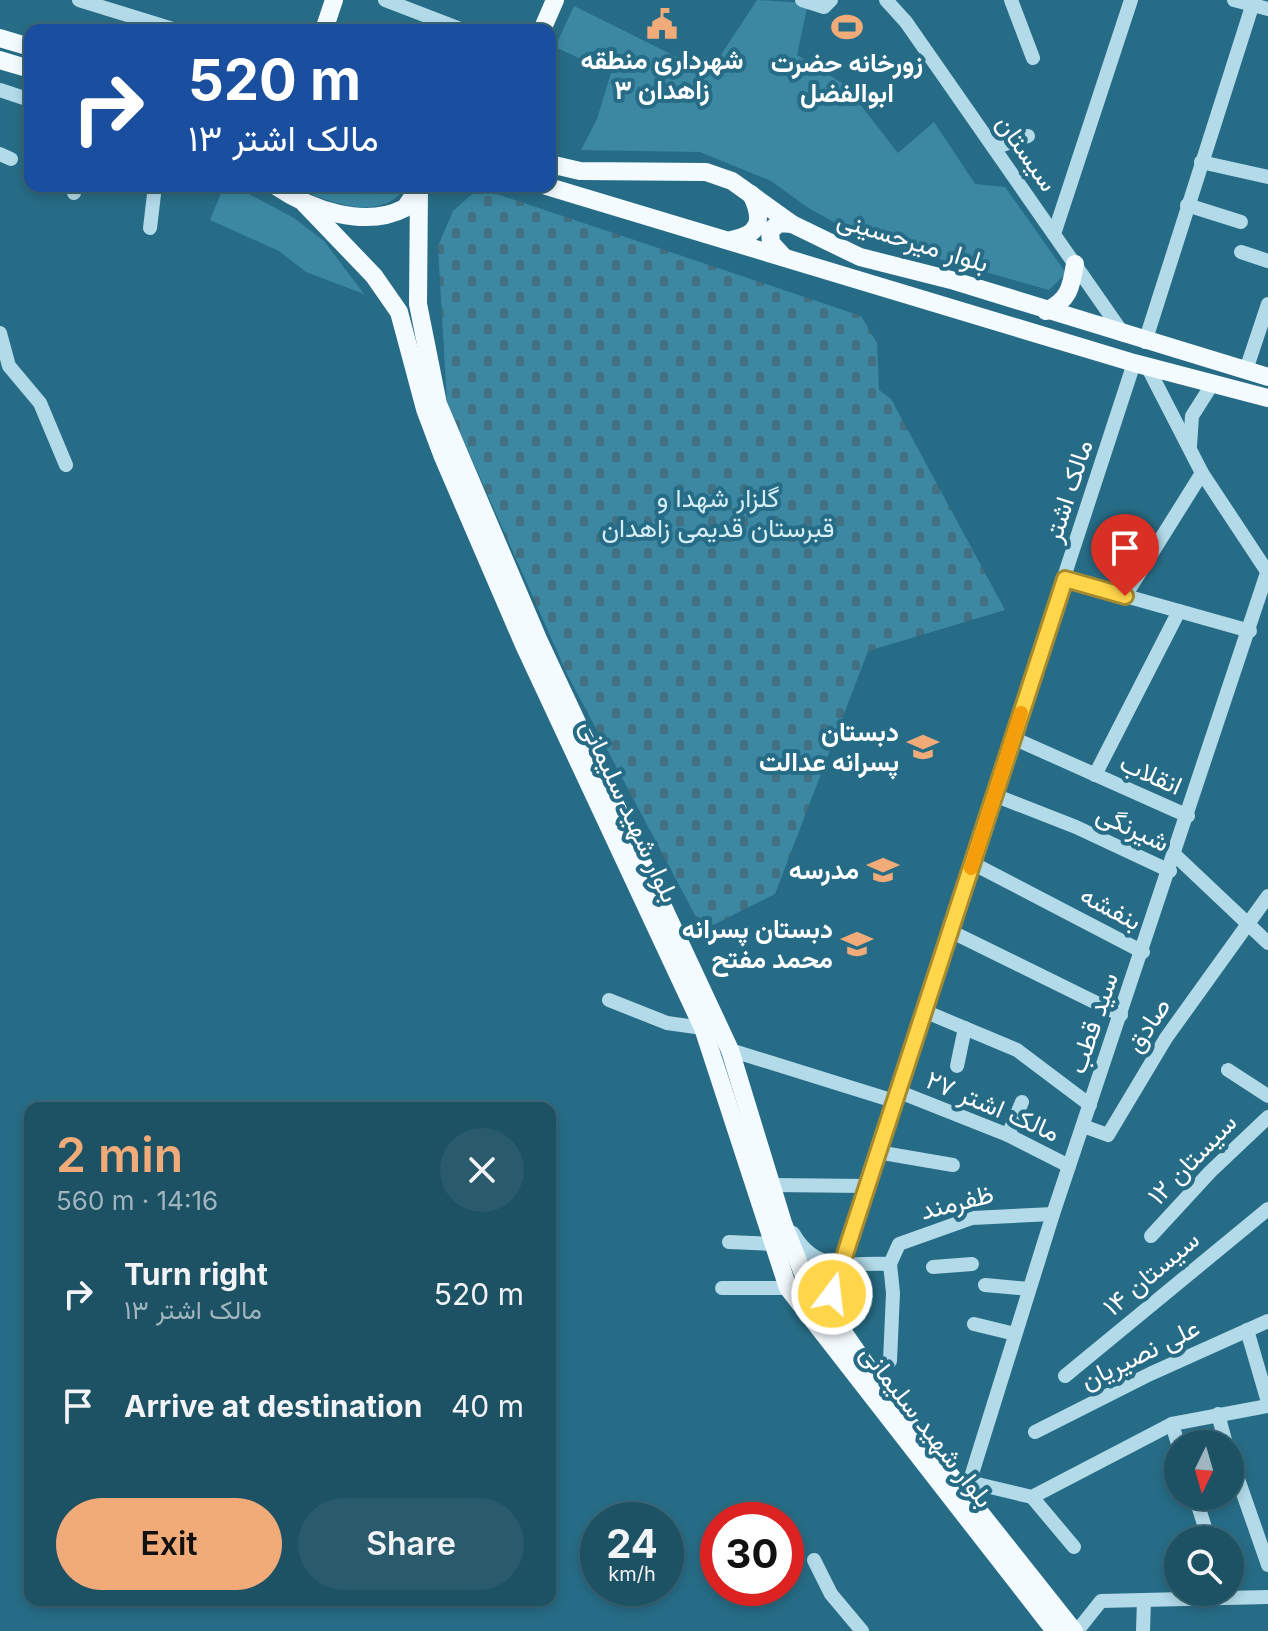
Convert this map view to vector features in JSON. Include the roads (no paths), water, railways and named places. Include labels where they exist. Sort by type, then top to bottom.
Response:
[{"type":"main road","points":[[326,24],[334,0]]},
{"type":"main road","points":[[545,24],[555,0]]},
{"type":"main road","points":[[0,38],[24,45]]},
{"type":"main road","points":[[0,60],[24,67]]},
{"type":"main road","name":"بلوار میرحسینی","points":[[556,165],[602,172],[706,172],[750,192],[792,224],[860,257],[951,280],[1145,342],[1268,377]]},
{"type":"main road","name":"بلوار میرحسینی","points":[[556,189],[1140,364],[1268,398]]},
{"type":"main road","points":[[286,192],[304,203],[338,213],[384,216],[405,208],[416,192]]},
{"type":"main road","name":"بلوار شهید سلیمانی","points":[[419,192],[418,304],[438,404],[538,639],[730,1050],[804,1276],[889,1398],[968,1487],[1075,1631]]},
{"type":"main road","points":[[728,240],[747,237],[759,224],[760,216],[750,192]]},
{"type":"main road","name":"بلوار شهید سلیمانی","points":[[304,203],[374,276],[399,312],[425,409],[443,457],[524,645],[703,1028],[788,1288],[831,1348],[1055,1631]]},
{"type":"main road","points":[[784,257],[771,243],[770,231],[779,223],[792,224]]},
{"type":"main road","points":[[1046,311],[1068,296],[1075,264]]},
{"type":"street","points":[[79,0],[157,24]]},
{"type":"street","points":[[385,0],[448,24]]},
{"type":"street","points":[[802,0],[824,7],[831,0]]},
{"type":"street","name":"سیستان","points":[[886,0],[906,22],[1125,335]]},
{"type":"street","points":[[1011,0],[1033,58]]},
{"type":"street","points":[[1054,234],[1131,0]]},
{"type":"street","points":[[1234,0],[1268,9]]},
{"type":"street","points":[[1145,342],[1253,3]]},
{"type":"street","points":[[0,90],[24,98]]},
{"type":"street","points":[[994,148],[1028,136]]},
{"type":"street","points":[[1201,162],[1268,177]]},
{"type":"street","points":[[150,228],[154,192]]},
{"type":"street","points":[[1187,205],[1241,222]]},
{"type":"street","points":[[1241,252],[1268,261]]},
{"type":"street","points":[[1246,370],[1268,304]]},
{"type":"street","points":[[0,333],[9,366],[40,403],[66,465]]},
{"type":"street","points":[[1140,364],[1202,473],[1268,572]]},
{"type":"street","name":"مالک اشتر","points":[[833,1320],[832,1294],[840,1262],[1065,579],[1140,364]]},
{"type":"street","points":[[1190,450],[1192,416],[1213,383]]},
{"type":"street","points":[[1125,596],[1202,473]]},
{"type":"street","name":"سید قطب","points":[[968,1487],[1053,1214],[1268,572]]},
{"type":"street","points":[[1065,579],[1250,631]]},
{"type":"street","points":[[1095,775],[1179,611]]},
{"type":"street","name":"انقلاب","points":[[1013,738],[1188,816]]},
{"type":"street","name":"شیرنگی","points":[[994,795],[1076,827],[1170,871]]},
{"type":"street","points":[[1175,855],[1268,943]]},
{"type":"street","name":"بنفشه","points":[[972,863],[1143,952]]},
{"type":"street","points":[[1248,923],[1268,896]]},
{"type":"street","name":"صادق","points":[[1083,1126],[1108,1135],[1166,1038],[1248,923]]},
{"type":"street","points":[[950,931],[1121,1015]]},
{"type":"street","points":[[609,1000],[667,1023],[703,1028]]},
{"type":"street","points":[[924,1011],[1017,1050],[1090,1105]]},
{"type":"street","points":[[957,1066],[965,1028]]},
{"type":"street","name":"مالک اشتر ۲۷","points":[[730,1050],[896,1096],[1008,1135],[1069,1166]]},
{"type":"street","points":[[1228,1070],[1268,1096]]},
{"type":"street","points":[[1008,1135],[1022,1102]]},
{"type":"street","name":"سیستان ۱۲","points":[[1151,1236],[1210,1172],[1268,1117]]},
{"type":"street","points":[[877,1152],[953,1165]]},
{"type":"street","points":[[772,1185],[866,1186]]},
{"type":"street","name":"سیستان ۱۴","points":[[1065,1376],[1268,1209]]},
{"type":"street","points":[[780,1210],[810,1258],[890,1264],[890,1361]]},
{"type":"street","name":"ظفرمند","points":[[890,1264],[899,1244],[960,1221],[1012,1213],[1053,1214]]},
{"type":"street","points":[[729,1242],[773,1244]]},
{"type":"street","points":[[933,1267],[972,1264]]},
{"type":"street","points":[[985,1285],[1029,1289]]},
{"type":"street","points":[[722,1288],[788,1288]]},
{"type":"street","name":"علی نصیریان","points":[[1035,1432],[1268,1321]]},
{"type":"street","points":[[974,1324],[1015,1334]]},
{"type":"street","points":[[968,1487],[1032,1497],[1172,1424],[1268,1404],[1247,1330]]},
{"type":"street","points":[[1218,1414],[1222,1430]]},
{"type":"street","points":[[1172,1424],[1174,1430]]},
{"type":"street","points":[[1244,1496],[1268,1565]]},
{"type":"street","points":[[1032,1497],[1074,1547]]},
{"type":"street","points":[[814,1560],[831,1594],[862,1631]]},
{"type":"street","points":[[1244,1596],[1268,1597]]},
{"type":"street","points":[[1075,1631],[1101,1601],[1164,1599]]},
{"type":"street","points":[[1143,1631],[1144,1600]]},
{"type":"place","name":"شهرداری منطقه ۳ زاهدان","points":[[662,24]]},
{"type":"place","name":"زورخانه حضرت ابوالفضل","points":[[847,27]]},
{"type":"place","name":"دبستان پسرانه عدالت","points":[[923,747]]},
{"type":"place","name":"مدرسه","points":[[883,870]]},
{"type":"place","name":"دبستان پسرانه محمد مفتح","points":[[857,944]]},
{"type":"park label","name":"گلزار شهدا و قبرستان قدیمی زاهدان","points":[[718,513]]}]
